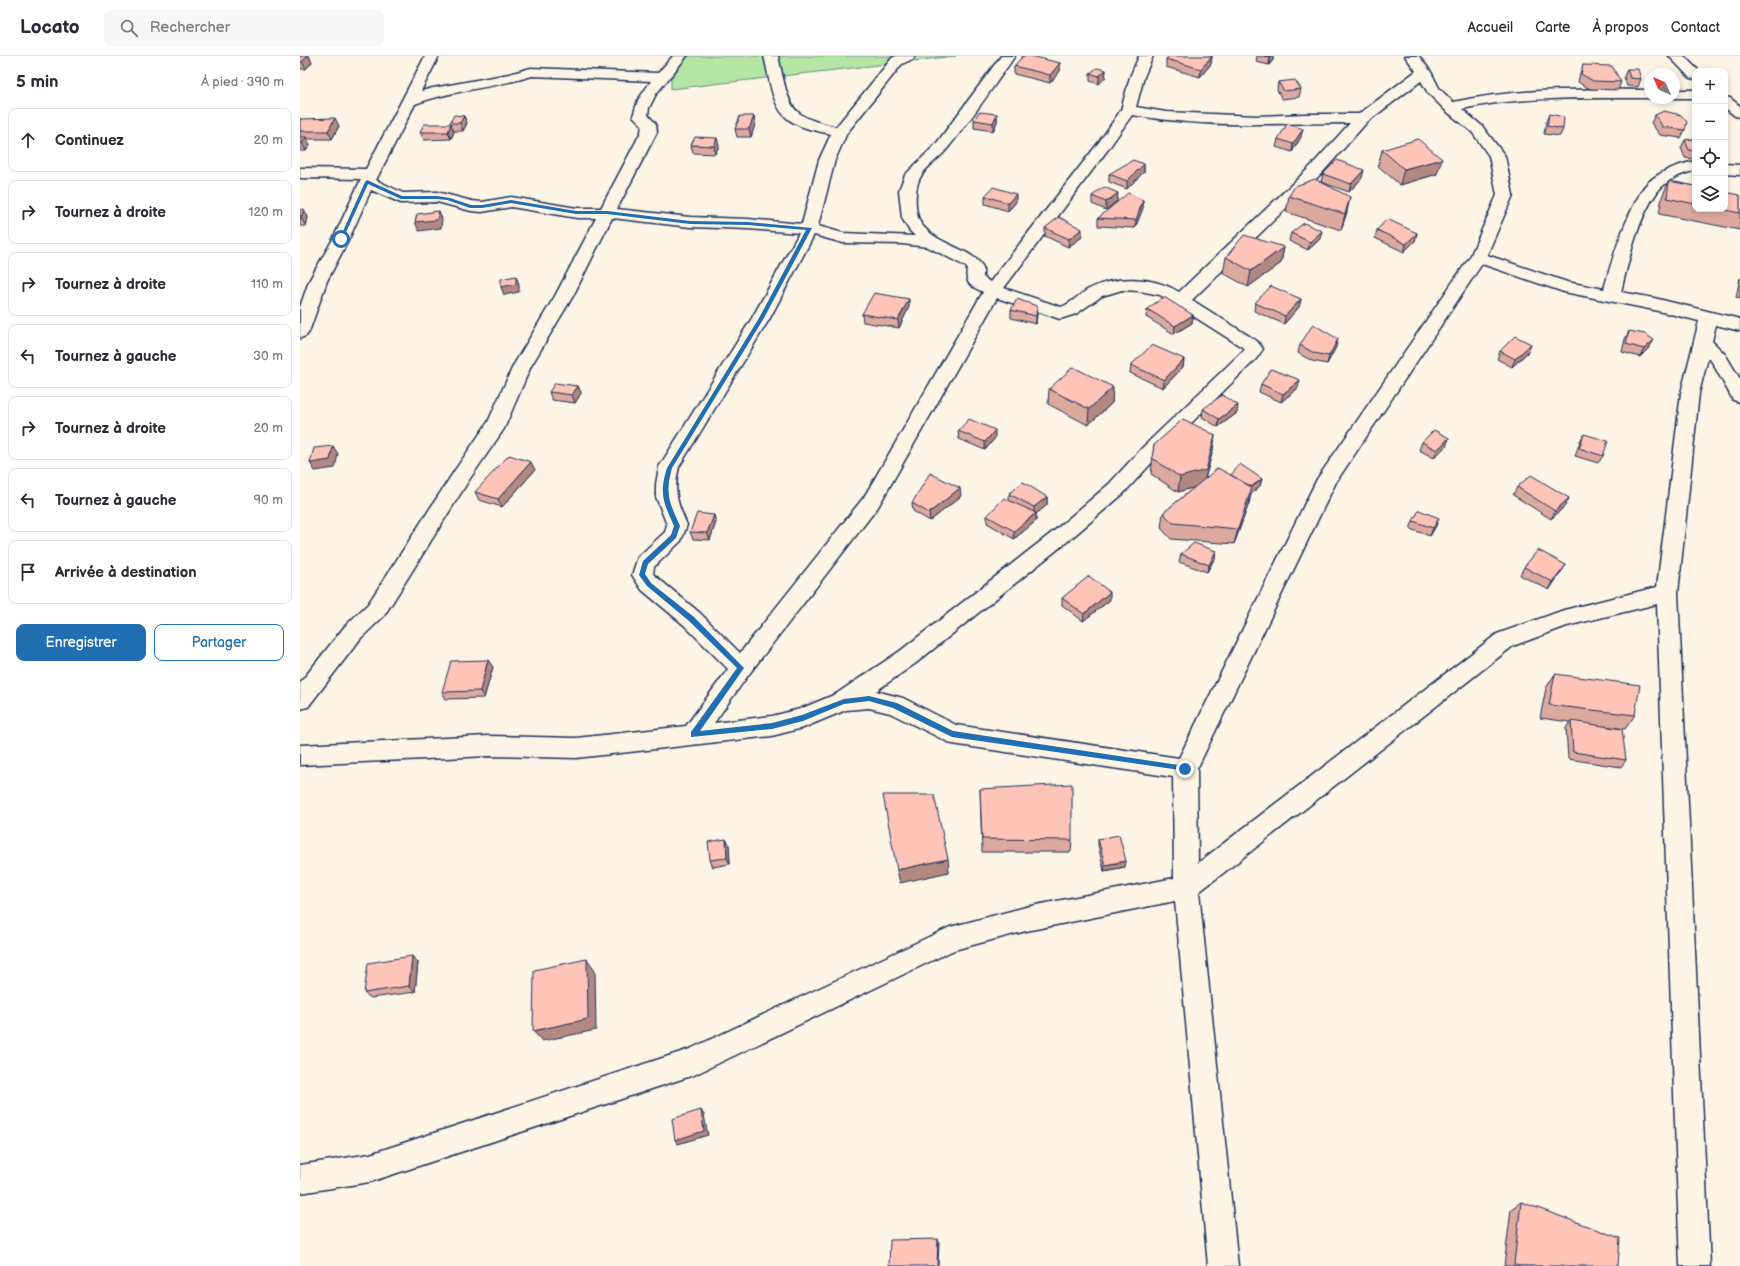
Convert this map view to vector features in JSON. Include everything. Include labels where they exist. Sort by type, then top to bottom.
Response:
[{"type":"street","points":[[300,332],[318,281],[341,239],[369,178],[432,56]]},
{"type":"street","points":[[300,700],[353,632],[376,610],[462,475],[497,424],[522,366],[564,296],[649,132],[649,124],[640,116],[640,110],[652,90],[680,56]]},
{"type":"street","points":[[771,56],[786,107],[792,116],[809,124],[840,132]]},
{"type":"street","points":[[741,668],[692,619],[649,584],[642,575],[645,563],[674,536],[677,526],[666,502],[665,485],[670,468],[761,318],[809,228],[827,160],[840,132],[870,92],[897,61],[908,56]]},
{"type":"street","points":[[300,755],[488,746],[576,748],[772,726],[803,718],[844,701],[908,657],[1116,489],[1150,452],[1250,355],[1254,349],[1251,345],[1166,292],[1150,286],[1132,285],[1110,287],[1096,292],[1070,312],[1060,313],[993,290],[978,283],[974,279],[975,267],[971,262],[932,243],[915,227],[910,218],[907,190],[913,175],[941,147],[1008,56]]},
{"type":"street","points":[[693,734],[741,668],[871,502],[993,290],[1104,145],[1128,110],[1137,76],[1146,56]]},
{"type":"street","points":[[1676,56],[1692,71]]},
{"type":"street","points":[[1180,301],[1317,169],[1362,119],[1418,64],[1433,90],[1450,107],[1477,129],[1497,156],[1505,195],[1478,257],[1327,479],[1185,769],[1186,887],[1223,1266]]},
{"type":"street","points":[[409,101],[433,92],[511,78],[531,72],[663,77]]},
{"type":"street","points":[[1450,107],[1478,100],[1566,95],[1644,94]]},
{"type":"street","points":[[1680,94],[1692,94]]},
{"type":"street","points":[[1728,103],[1740,113]]},
{"type":"street","points":[[1128,110],[1166,116],[1257,120],[1305,118],[1362,119]]},
{"type":"street","points":[[1611,296],[1620,258],[1635,218],[1651,188],[1675,171],[1692,166]]},
{"type":"street","points":[[1728,168],[1740,170]]},
{"type":"street","points":[[300,173],[369,178],[401,198],[437,197],[470,206],[511,202],[576,213],[607,213],[690,222],[809,228],[843,238],[902,239],[932,243]]},
{"type":"street","points":[[1478,257],[1564,287],[1654,304],[1740,325]]},
{"type":"street","points":[[300,281],[318,281]]},
{"type":"street","points":[[1695,1266],[1667,593],[1690,393],[1709,317]]},
{"type":"street","points":[[1702,342],[1719,358],[1740,396]]},
{"type":"street","points":[[300,1179],[370,1168],[694,1061],[950,939],[1026,919],[1186,887],[1505,640],[1564,618],[1667,593]]},
{"type":"street","points":[[844,701],[869,699],[895,705],[952,734],[1185,769]]},
{"type":"green space","points":[[671,56],[956,56],[671,89]]},
{"type":"building","points":[[300,56],[307,56],[302,62],[300,62]]},
{"type":"building","points":[[1023,56],[1031,56],[1060,63],[1050,75],[1014,66]]},
{"type":"building","points":[[1169,56],[1212,56],[1201,69],[1166,59]]},
{"type":"building","points":[[1583,65],[1612,66],[1621,82],[1593,81],[1581,74]]},
{"type":"building","points":[[1097,68],[1106,70],[1099,76],[1090,73]]},
{"type":"building","points":[[1627,69],[1638,69],[1641,79],[1630,78]]},
{"type":"building","points":[[1295,80],[1301,89],[1284,91],[1278,82]]},
{"type":"building","points":[[1664,111],[1681,115],[1687,122],[1685,130],[1663,127],[1655,115]]},
{"type":"building","points":[[979,112],[997,114],[993,123],[974,120]]},
{"type":"building","points":[[1549,114],[1564,117],[1563,129],[1547,126]]},
{"type":"building","points":[[454,115],[464,116],[460,123],[450,123]]},
{"type":"building","points":[[740,116],[754,116],[749,129],[735,129]]},
{"type":"building","points":[[335,118],[328,131],[300,131],[300,119]]},
{"type":"building","points":[[424,124],[451,124],[448,132],[420,132]]},
{"type":"building","points":[[1287,124],[1303,129],[1293,144],[1278,139]]},
{"type":"building","points":[[300,137],[306,137],[302,143],[300,143]]},
{"type":"building","points":[[695,137],[717,138],[714,146],[691,145]]},
{"type":"building","points":[[1418,139],[1442,159],[1404,169],[1382,150]]},
{"type":"building","points":[[1692,139],[1692,150],[1689,150],[1685,140]]},
{"type":"building","points":[[1133,160],[1144,164],[1127,181],[1109,174]]},
{"type":"building","points":[[1337,160],[1364,170],[1351,184],[1323,174]]},
{"type":"building","points":[[1315,179],[1350,197],[1345,214],[1289,196],[1295,186]]},
{"type":"building","points":[[1669,181],[1692,185],[1692,203],[1667,198]]},
{"type":"building","points":[[993,187],[1016,194],[1008,203],[985,196]]},
{"type":"building","points":[[1104,187],[1118,193],[1106,202],[1092,196]]},
{"type":"building","points":[[1128,193],[1143,200],[1136,220],[1098,218]]},
{"type":"building","points":[[1728,193],[1740,195],[1740,213],[1728,210]]},
{"type":"building","points":[[304,209],[301,218],[300,218],[300,210]]},
{"type":"building","points":[[439,211],[437,220],[415,222],[417,214]]},
{"type":"building","points":[[1059,217],[1082,229],[1069,239],[1045,228]]},
{"type":"building","points":[[1387,219],[1417,233],[1406,244],[1377,230]]},
{"type":"building","points":[[1304,223],[1322,231],[1310,242],[1291,233]]},
{"type":"building","points":[[1244,235],[1284,247],[1251,271],[1226,257]]},
{"type":"building","points":[[516,276],[516,284],[501,287],[501,279]]},
{"type":"building","points":[[1271,286],[1301,299],[1285,316],[1255,303]]},
{"type":"building","points":[[874,293],[909,299],[898,320],[862,314]]},
{"type":"building","points":[[1164,297],[1193,315],[1175,326],[1147,309]]},
{"type":"building","points":[[1017,299],[1037,306],[1036,316],[1011,310]]},
{"type":"building","points":[[1313,324],[1338,339],[1329,356],[1314,353],[1300,345]]},
{"type":"building","points":[[1629,331],[1645,334],[1654,340],[1644,349],[1626,344]]},
{"type":"building","points":[[1515,336],[1531,344],[1515,359],[1500,351]]},
{"type":"building","points":[[1152,345],[1184,359],[1164,380],[1131,365]]},
{"type":"building","points":[[1073,367],[1113,387],[1089,409],[1049,389]]},
{"type":"building","points":[[1271,369],[1300,380],[1283,394],[1261,384]]},
{"type":"building","points":[[555,383],[578,386],[572,395],[549,392]]},
{"type":"building","points":[[1222,395],[1238,405],[1219,419],[1203,409]]},
{"type":"building","points":[[969,419],[995,430],[985,442],[958,431]]},
{"type":"building","points":[[1183,419],[1215,435],[1206,470],[1180,477],[1152,458],[1154,445]]},
{"type":"building","points":[[1434,430],[1449,438],[1437,450],[1422,442]]},
{"type":"building","points":[[1584,434],[1608,441],[1603,456],[1579,448]]},
{"type":"building","points":[[333,446],[330,460],[310,463],[314,448]]},
{"type":"building","points":[[509,455],[531,462],[498,499],[475,492]]},
{"type":"building","points":[[1240,464],[1262,479],[1251,487],[1231,475]]},
{"type":"building","points":[[1218,468],[1252,487],[1238,529],[1173,523],[1163,513]]},
{"type":"building","points":[[930,473],[960,488],[929,513],[912,503]]},
{"type":"building","points":[[1531,475],[1569,498],[1555,511],[1517,487]]},
{"type":"building","points":[[1023,482],[1047,497],[1034,507],[1009,494]]},
{"type":"building","points":[[1004,498],[1036,513],[1014,531],[987,516]]},
{"type":"building","points":[[1419,510],[1439,518],[1433,528],[1413,521]]},
{"type":"building","points":[[697,513],[714,515],[707,533],[690,532]]},
{"type":"building","points":[[1194,543],[1216,551],[1209,565],[1181,554]]},
{"type":"building","points":[[1538,550],[1566,565],[1553,582],[1524,567]]},
{"type":"building","points":[[1089,576],[1110,592],[1084,614],[1062,598]]},
{"type":"building","points":[[488,660],[480,691],[442,692],[451,661]]},
{"type":"building","points":[[1555,674],[1640,685],[1635,715],[1549,705]]},
{"type":"building","points":[[1571,721],[1622,729],[1626,760],[1573,752]]},
{"type":"building","points":[[1072,784],[1072,840],[982,839],[980,789]]},
{"type":"building","points":[[883,795],[934,795],[948,859],[897,870]]},
{"type":"building","points":[[1119,835],[1126,861],[1105,865],[1098,839]]},
{"type":"building","points":[[726,839],[727,858],[710,860],[708,842]]},
{"type":"building","points":[[412,956],[409,986],[364,993],[368,963]]},
{"type":"building","points":[[587,959],[588,1019],[533,1031],[534,970]]},
{"type":"building","points":[[701,1110],[704,1131],[675,1140],[672,1119]]},
{"type":"building","points":[[1521,1202],[1620,1238],[1618,1266],[1520,1266],[1514,1264]]},
{"type":"building","points":[[938,1239],[937,1266],[889,1266],[890,1240]]},
{"type":"route","points":[[341,239],[367,182],[401,198],[437,197],[470,206],[511,202],[576,213],[607,213],[690,222],[809,228],[761,318],[670,468],[665,485],[666,502],[677,526],[674,536],[645,563],[642,575],[649,584],[692,619],[741,668],[693,734],[772,726],[803,718],[844,701],[869,699],[895,705],[952,734],[1185,769]]}]
